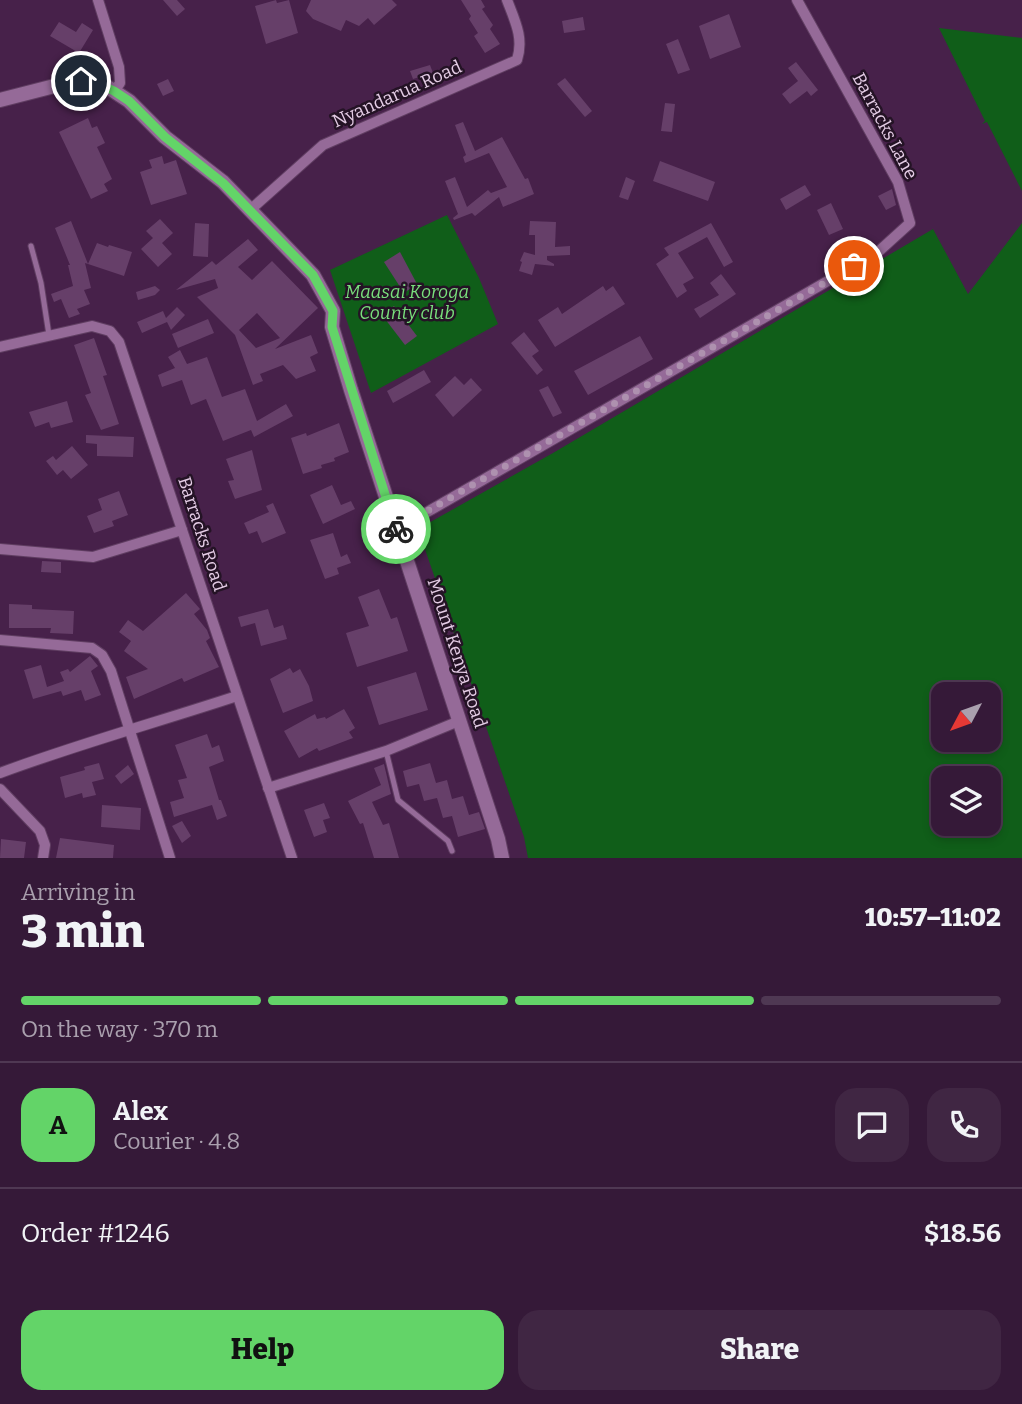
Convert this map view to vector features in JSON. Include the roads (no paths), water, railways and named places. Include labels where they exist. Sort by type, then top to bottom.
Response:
[{"type":"main road","name":"Mount Kenya Road","points":[[0,100],[70,82],[90,82],[114,91],[129,101],[165,137],[223,183],[313,275],[333,311],[332,327],[502,858]]},
{"type":"street","points":[[98,0],[119,67],[120,83],[114,91]]},
{"type":"street","name":"Nyandarua Road","points":[[249,211],[323,145],[517,60],[521,48],[520,33],[506,0]]},
{"type":"street","name":"Barracks Lane","points":[[396,530],[878,252],[910,223],[898,182],[797,0]]},
{"type":"street","name":"Barracks Road","points":[[0,347],[92,326],[110,331],[119,341],[292,858]]},
{"type":"street","points":[[0,549],[93,557],[181,530]]},
{"type":"street","points":[[0,640],[97,650],[111,671],[170,858]]},
{"type":"street","points":[[0,773],[60,751],[237,696]]},
{"type":"street","points":[[268,789],[386,751],[459,721]]},
{"type":"street","points":[[0,789],[40,831],[45,845],[43,858]]},
{"type":"lane","points":[[31,246],[39,272],[50,335]]},
{"type":"lane","points":[[386,751],[398,800],[447,841],[452,851]]},
{"type":"park label","name":"Maasai Koroga County club","points":[[407,302]]}]
